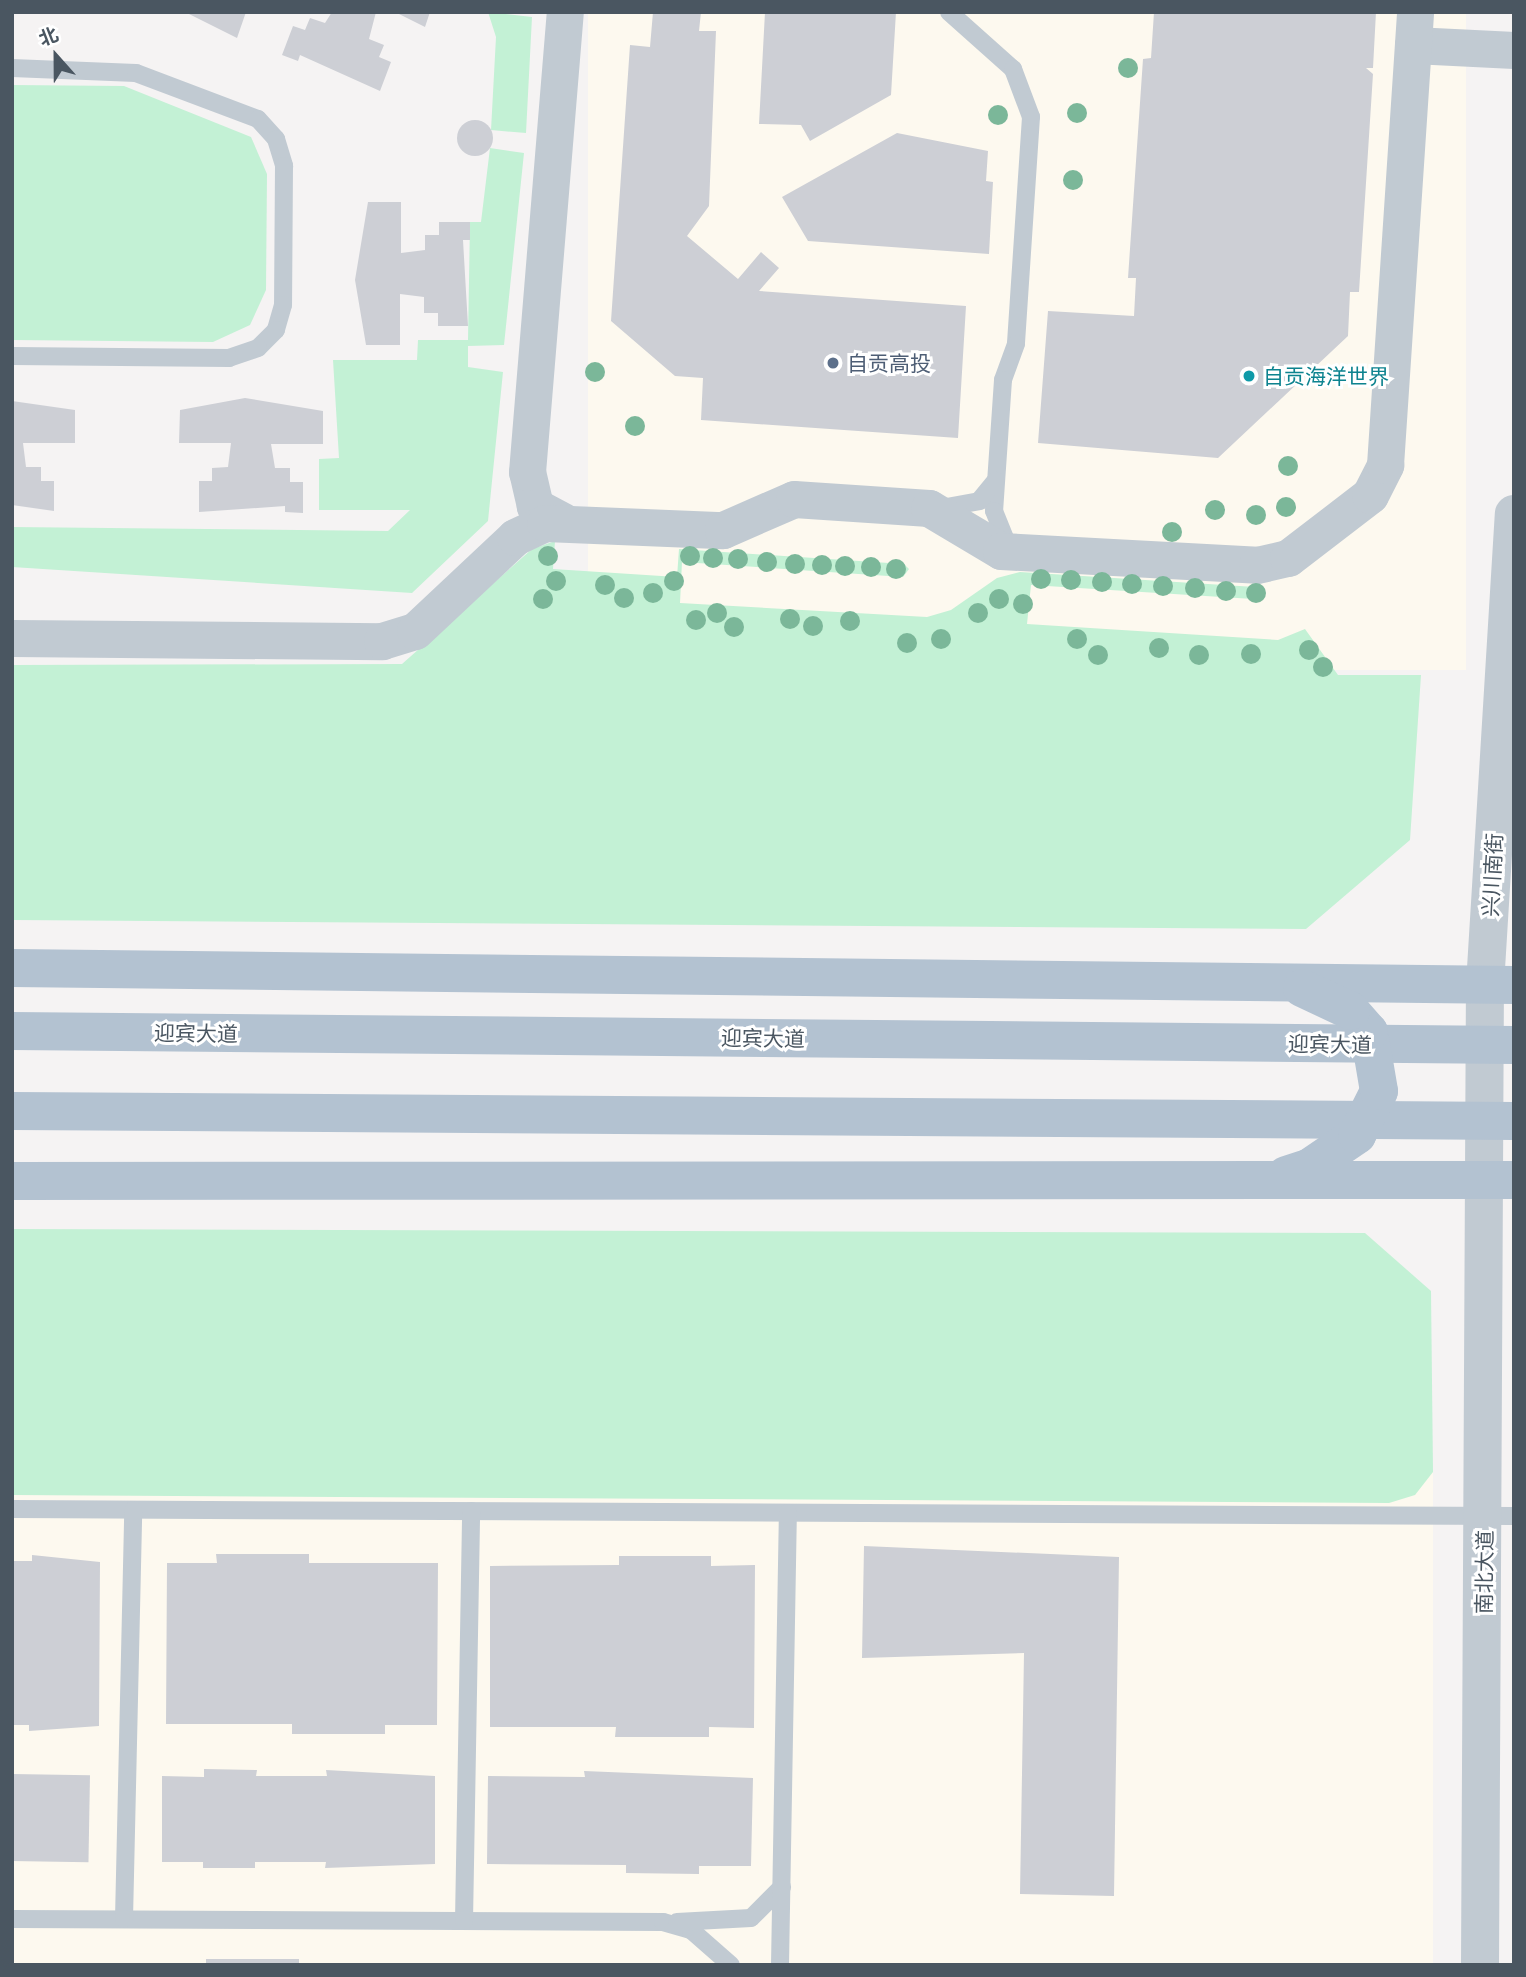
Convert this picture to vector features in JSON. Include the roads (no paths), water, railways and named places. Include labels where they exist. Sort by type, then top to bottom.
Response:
[{"type":"main road","points":[[12,968],[1500,985]]},
{"type":"main road","points":[[1267,1181],[1310,1167],[1357,1136],[1380,1091],[1369,1032],[1351,1011],[1327,996],[1282,982]]},
{"type":"main road","name":"迎宾大道","points":[[12,1031],[1514,1045]]},
{"type":"main road","points":[[12,1111],[1514,1121]]},
{"type":"main road","points":[[12,1181],[1501,1180]]},
{"type":"street","points":[[514,537],[527,472],[565,14]]},
{"type":"street","points":[[12,638],[400,638],[514,537],[563,521],[706,530],[741,524],[783,500],[916,506],[941,513],[988,547],[1016,552],[1257,565],[1288,558],[1370,495],[1385,465],[1414,29],[1514,50]]},
{"type":"street","points":[[527,472],[535,506],[563,521]]},
{"type":"street","name":"兴川南街","points":[[1501,1180],[1500,985],[1514,514]]},
{"type":"street","name":"南北大道","points":[[1480,1965],[1499,1518],[1501,1180]]},
{"type":"lane","points":[[949,15],[1013,69],[1031,117],[1016,344],[1003,380],[996,478],[995,521],[1016,552]]},
{"type":"lane","points":[[12,68],[130,70],[252,115],[276,139],[284,180],[281,314],[258,348],[229,358],[12,356]]},
{"type":"lane","points":[[916,506],[969,506],[988,494],[996,478]]},
{"type":"lane","points":[[12,1509],[1499,1518]]},
{"type":"lane","points":[[124,1919],[133,1510]]},
{"type":"lane","points":[[464,1921],[471,1511]]},
{"type":"lane","points":[[780,1965],[788,1513]]},
{"type":"lane","points":[[12,1919],[663,1922],[751,1918],[782,1886]]},
{"type":"lane","points":[[663,1922],[691,1930],[731,1965]]},
{"type":"place","name":"自贡高投","points":[[833,363]]},
{"type":"place","name":"自贡海洋世界","points":[[1249,376]]}]
